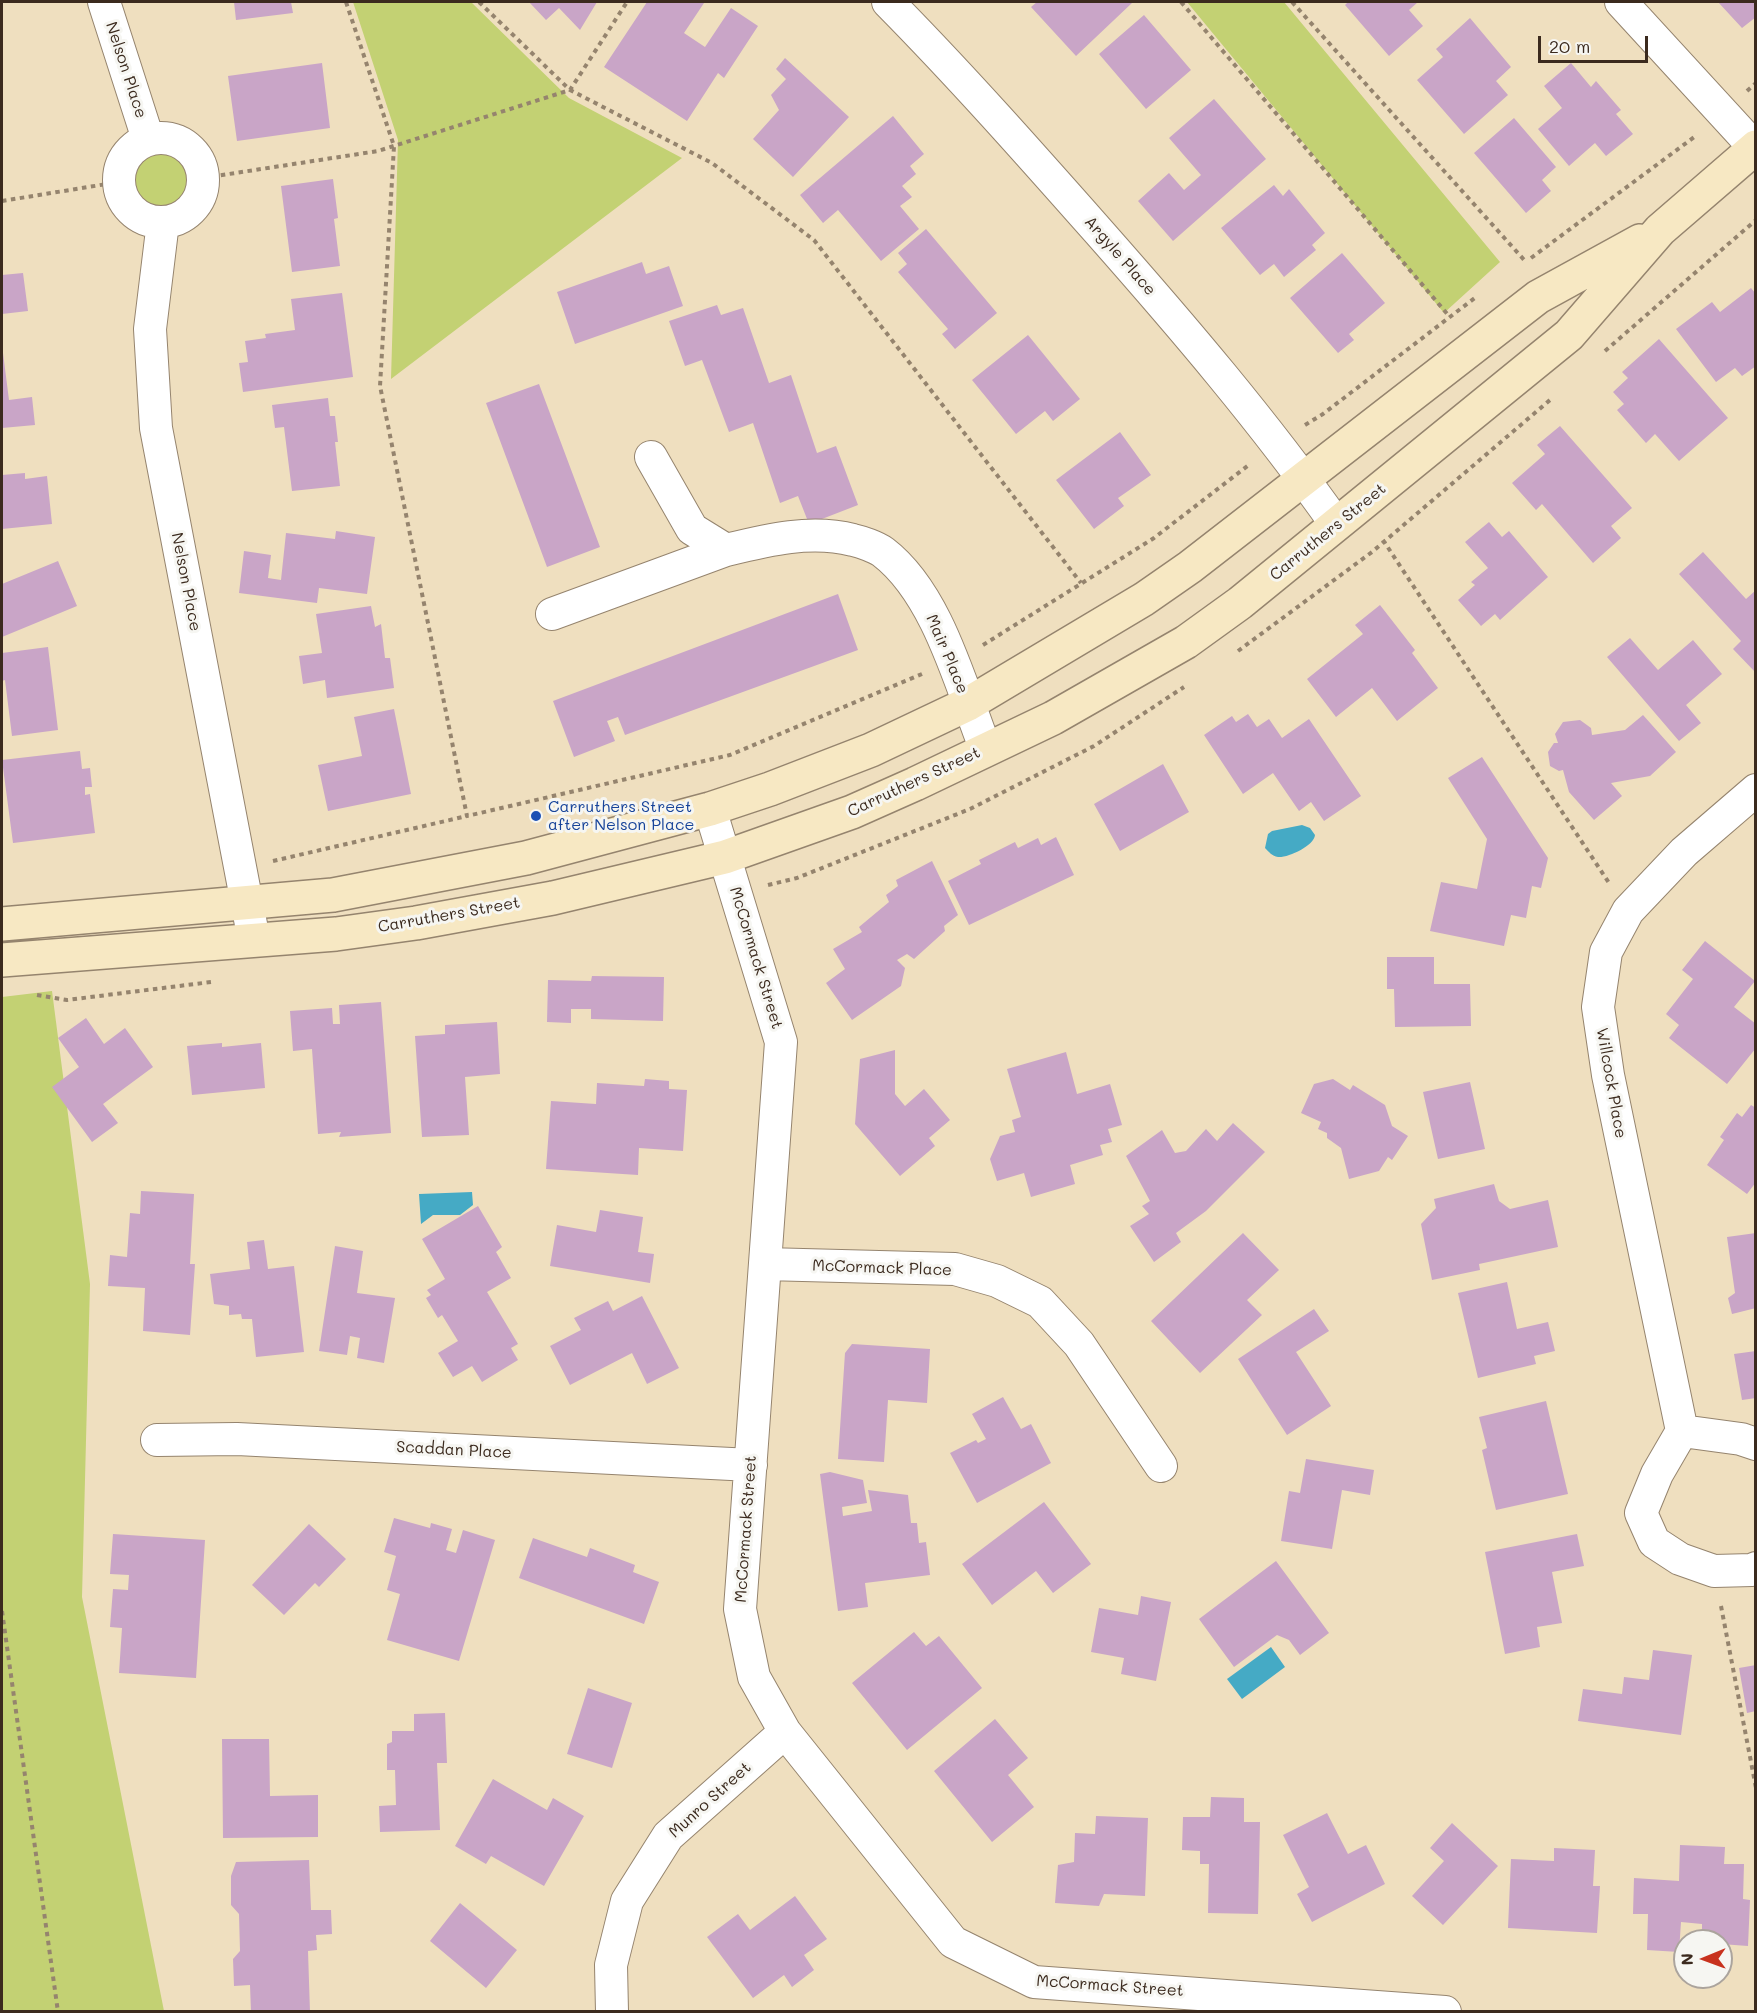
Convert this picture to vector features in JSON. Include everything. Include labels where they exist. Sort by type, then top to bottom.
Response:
[{"type":"main road","name":"Carruthers Street","points":[[2,960],[336,933],[416,923],[553,897],[725,857],[852,812],[986,750],[1053,718],[1186,642],[1239,603],[1569,335],[1660,230],[1755,147]]},
{"type":"main road","name":"Carruthers Street","points":[[2,924],[333,895],[526,858],[710,809],[770,789],[871,750],[968,704],[1144,599],[1190,567],[1538,297],[1660,230]]},
{"type":"street","name":"Nelson Place","points":[[104,2],[148,139]]},
{"type":"street","name":"Argyle Place","points":[[888,2],[960,75],[1153,293],[1304,479],[1336,524]]},
{"type":"street","points":[[1621,2],[1755,147]]},
{"type":"street","name":"Nelson Place","points":[[119,182],[123,160],[130,151],[148,139],[170,138],[190,148],[201,167],[203,178]]},
{"type":"street","points":[[119,182],[125,203],[133,211],[141,218],[163,222],[174,220],[192,208],[202,189],[203,178]]},
{"type":"street","name":"Nelson Place","points":[[163,222],[150,329],[156,428],[254,940]]},
{"type":"street","points":[[651,458],[692,529],[726,550]]},
{"type":"street","name":"Mair Place","points":[[552,614],[726,550],[780,537],[824,536],[853,540],[882,551],[910,579],[935,620],[986,750]]},
{"type":"street","name":"Willcock Place","points":[[1682,1431],[1608,1075],[1598,1007],[1606,952],[1628,912],[1684,852],[1755,790]]},
{"type":"street","name":"McCormack Street","points":[[710,809],[781,1042],[740,1609],[754,1677],[785,1732],[953,1942],[1034,1982],[1446,2012]]},
{"type":"street","name":"McCormack Place","points":[[765,1264],[955,1269],[997,1281],[1040,1302],[1079,1344],[1161,1466]]},
{"type":"street","points":[[1755,1444],[1741,1439],[1682,1431],[1657,1474],[1641,1513],[1654,1542],[1680,1559],[1714,1571],[1755,1568]]},
{"type":"street","name":"Scaddan Place","points":[[157,1440],[237,1439],[750,1465]]},
{"type":"street","name":"Munro Street","points":[[612,2012],[611,1965],[627,1901],[668,1836],[785,1732]]},
{"type":"path","points":[[346,2],[394,146],[380,386],[467,816],[730,755],[921,675],[988,642],[1154,538],[1275,444],[1323,414],[1478,295]]},
{"type":"path","points":[[479,2],[570,90],[712,163],[814,240],[1081,583]]},
{"type":"path","points":[[203,178],[378,151],[570,90],[627,2]]},
{"type":"path","points":[[1181,2],[1449,316]]},
{"type":"path","points":[[1292,2],[1526,262]]},
{"type":"path","points":[[1516,268],[1696,136],[1755,83]]},
{"type":"path","points":[[2,201],[119,182]]},
{"type":"path","points":[[1383,540],[1628,912]]},
{"type":"path","points":[[1714,1571],[1755,1788]]},
{"type":"path","points":[[2,1611],[58,2012]]},
{"type":"green space","points":[[353,2],[471,2],[569,98],[682,158],[391,379],[398,140]]},
{"type":"green space","points":[[1187,2],[1284,2],[1500,262],[1444,313]]},
{"type":"green space","points":[[162,149],[180,155],[188,163],[194,181],[188,199],[180,207],[162,213],[144,207],[136,199],[130,181],[136,163],[144,155]]},
{"type":"green space","points":[[52,991],[90,1284],[82,1597],[164,2011],[2,2011],[2,997]]},
{"type":"water","points":[[1302,825],[1310,828],[1315,835],[1305,847],[1282,857],[1272,855],[1265,848],[1268,834],[1272,831]]},
{"type":"water","points":[[472,1192],[473,1205],[460,1215],[433,1215],[421,1224],[419,1194]]},
{"type":"water","points":[[1271,1647],[1285,1667],[1242,1699],[1227,1679]]},
{"type":"building","points":[[234,2],[291,2],[293,13],[236,20]]},
{"type":"building","points":[[529,2],[597,2],[580,30],[559,8],[546,20]]},
{"type":"building","points":[[647,2],[704,3],[684,33],[705,47],[731,8],[758,26],[724,78],[718,73],[687,121],[604,67]]},
{"type":"building","points":[[1037,2],[1132,3],[1076,56],[1031,7]]},
{"type":"building","points":[[1348,2],[1418,2],[1409,10],[1423,26],[1389,56],[1345,5]]},
{"type":"building","points":[[1718,2],[1756,2],[1756,17],[1742,28]]},
{"type":"building","points":[[1144,15],[1191,70],[1146,109],[1099,54]]},
{"type":"building","points":[[1470,18],[1511,67],[1496,81],[1508,95],[1464,134],[1417,80],[1443,57],[1436,49]]},
{"type":"building","points":[[785,58],[849,117],[793,177],[753,139],[779,110],[771,95],[786,79],[776,69]]},
{"type":"building","points":[[322,63],[330,128],[237,141],[228,76]]},
{"type":"building","points":[[1571,63],[1591,87],[1596,81],[1621,110],[1616,114],[1633,134],[1606,156],[1595,143],[1569,166],[1538,129],[1562,108],[1544,86]]},
{"type":"building","points":[[1214,99],[1266,159],[1173,241],[1138,201],[1169,173],[1184,190],[1201,175],[1169,138]]},
{"type":"building","points":[[893,116],[924,154],[910,166],[916,174],[902,186],[912,197],[900,206],[919,229],[881,261],[838,210],[823,223],[800,195]]},
{"type":"building","points":[[1514,118],[1556,167],[1542,180],[1551,191],[1526,213],[1474,153]]},
{"type":"building","points":[[333,179],[338,218],[334,219],[340,266],[292,272],[281,186]]},
{"type":"building","points":[[1274,185],[1283,196],[1289,189],[1325,233],[1312,245],[1316,250],[1284,277],[1274,264],[1260,275],[1221,228]]},
{"type":"building","points":[[926,229],[997,313],[955,349],[942,334],[948,329],[898,272],[907,264],[898,253]]},
{"type":"building","points":[[1342,253],[1385,303],[1349,334],[1354,340],[1338,353],[1290,298]]},
{"type":"building","points":[[642,262],[646,274],[669,266],[683,306],[575,344],[557,292]]},
{"type":"building","points":[[23,273],[28,311],[2,314],[2,275]]},
{"type":"building","points":[[1751,288],[1756,294],[1756,366],[1742,376],[1735,368],[1716,382],[1676,329],[1712,302],[1720,312]]},
{"type":"building","points":[[342,293],[353,377],[243,392],[239,363],[248,362],[245,341],[266,338],[265,334],[295,330],[291,299]]},
{"type":"building","points":[[717,305],[721,315],[743,308],[769,383],[791,375],[817,453],[836,446],[858,505],[809,524],[798,496],[780,503],[753,423],[729,432],[702,360],[685,366],[669,321]]},
{"type":"building","points":[[1028,335],[1080,399],[1053,421],[1045,411],[1016,434],[972,380]]},
{"type":"building","points":[[1659,339],[1728,418],[1679,461],[1655,434],[1646,443],[1617,410],[1624,404],[1613,392],[1628,378],[1622,372]]},
{"type":"building","points":[[2,345],[9,400],[32,397],[35,425],[2,428]]},
{"type":"building","points":[[539,384],[600,547],[547,567],[486,403]]},
{"type":"building","points":[[328,398],[330,416],[335,416],[338,442],[335,442],[340,486],[292,491],[284,427],[275,428],[272,405]]},
{"type":"building","points":[[1560,426],[1632,508],[1611,526],[1621,538],[1593,563],[1542,504],[1536,510],[1512,483],[1545,454],[1537,445]]},
{"type":"building","points":[[1120,432],[1151,475],[1118,498],[1124,506],[1094,529],[1056,480]]},
{"type":"building","points":[[25,473],[25,479],[47,476],[52,524],[2,529],[2,475]]},
{"type":"building","points":[[1489,522],[1502,537],[1509,531],[1548,577],[1500,620],[1495,614],[1481,626],[1458,600],[1475,585],[1471,582],[1488,568],[1465,542]]},
{"type":"building","points":[[336,531],[375,537],[367,594],[319,588],[317,603],[239,593],[244,551],[271,555],[268,578],[281,580],[286,533],[335,539]]},
{"type":"building","points":[[1703,552],[1746,599],[1756,590],[1756,673],[1733,649],[1741,641],[1679,574]]},
{"type":"building","points":[[58,561],[77,606],[2,637],[2,584]]},
{"type":"building","points":[[838,594],[858,650],[625,735],[618,717],[607,721],[615,741],[574,757],[553,701]]},
{"type":"building","points":[[1380,605],[1415,650],[1412,653],[1438,688],[1397,721],[1372,688],[1336,717],[1307,679],[1363,634],[1355,625]]},
{"type":"building","points":[[371,606],[375,627],[381,624],[385,658],[390,658],[394,688],[327,698],[325,680],[303,684],[299,656],[322,653],[316,614]]},
{"type":"building","points":[[1630,638],[1658,670],[1693,640],[1722,674],[1686,705],[1701,723],[1679,741],[1607,657]]},
{"type":"building","points":[[48,647],[58,730],[12,736],[5,680],[2,681],[2,653]]},
{"type":"building","points":[[394,709],[411,794],[328,811],[318,765],[362,756],[354,717]]},
{"type":"building","points":[[1248,714],[1257,727],[1269,719],[1282,738],[1309,719],[1361,796],[1324,821],[1311,802],[1299,811],[1273,773],[1243,794],[1204,735],[1232,716],[1236,722]]},
{"type":"building","points":[[1643,715],[1676,752],[1650,776],[1611,783],[1622,796],[1594,820],[1569,792],[1563,770],[1559,771],[1550,766],[1548,752],[1554,743],[1558,743],[1555,734],[1563,722],[1580,720],[1591,728],[1592,735],[1625,730]]},
{"type":"building","points":[[80,751],[82,769],[90,768],[92,787],[85,787],[85,795],[90,794],[95,833],[13,843],[2,760]]},
{"type":"building","points":[[1482,757],[1548,858],[1541,888],[1532,886],[1526,918],[1511,915],[1504,946],[1430,931],[1441,882],[1477,889],[1487,839],[1448,778]]},
{"type":"building","points":[[1163,764],[1189,812],[1120,851],[1094,804]]},
{"type":"building","points":[[1056,837],[1074,875],[969,925],[948,881],[981,864],[979,860],[1015,842],[1018,848],[1038,838],[1041,845]]},
{"type":"building","points":[[932,861],[958,915],[944,926],[945,931],[914,959],[907,954],[897,960],[905,968],[901,986],[852,1020],[826,983],[845,969],[833,949],[862,932],[859,927],[889,902],[886,895],[898,886],[896,880]]},
{"type":"building","points":[[1705,941],[1755,981],[1734,1007],[1756,1024],[1756,1048],[1727,1084],[1669,1038],[1679,1025],[1666,1014],[1693,979],[1682,970]]},
{"type":"building","points":[[1387,957],[1434,957],[1434,984],[1470,984],[1471,1026],[1395,1027],[1394,989],[1387,989]]},
{"type":"building","points":[[592,976],[664,977],[663,1021],[591,1019],[591,1009],[571,1009],[571,1023],[547,1022],[548,980],[591,981]]},
{"type":"building","points":[[381,1002],[391,1133],[339,1137],[341,1132],[318,1134],[312,1049],[293,1051],[290,1011],[332,1008],[333,1024],[340,1024],[339,1005]]},
{"type":"building","points":[[86,1018],[104,1044],[125,1028],[153,1067],[103,1104],[118,1123],[92,1142],[52,1087],[79,1067],[58,1038]]},
{"type":"building","points":[[497,1022],[500,1074],[465,1077],[469,1135],[422,1137],[415,1036],[445,1034],[445,1025]]},
{"type":"building","points":[[222,1043],[222,1047],[261,1043],[265,1088],[192,1095],[187,1046]]},
{"type":"building","points":[[895,1050],[895,1094],[905,1106],[924,1089],[950,1120],[929,1138],[935,1146],[900,1176],[855,1124],[860,1059]]},
{"type":"building","points":[[1066,1052],[1077,1094],[1110,1084],[1122,1125],[1108,1129],[1112,1142],[1100,1145],[1103,1155],[1070,1165],[1075,1184],[1031,1197],[1024,1173],[997,1181],[990,1159],[1000,1136],[1015,1132],[1012,1120],[1021,1117],[1007,1069]]},
{"type":"building","points":[[645,1079],[669,1081],[669,1089],[687,1090],[683,1151],[639,1148],[638,1175],[546,1169],[551,1101],[596,1104],[597,1083],[644,1086]]},
{"type":"building","points":[[1333,1079],[1350,1090],[1353,1085],[1385,1105],[1392,1126],[1408,1136],[1392,1160],[1388,1157],[1379,1171],[1349,1179],[1341,1148],[1327,1138],[1327,1133],[1318,1129],[1321,1122],[1301,1113],[1314,1084]]},
{"type":"building","points":[[1470,1082],[1485,1149],[1438,1159],[1423,1092]]},
{"type":"building","points":[[1751,1105],[1756,1108],[1756,1182],[1747,1194],[1707,1165],[1724,1140],[1720,1137],[1737,1113],[1742,1117]]},
{"type":"building","points":[[1233,1123],[1265,1152],[1206,1211],[1176,1233],[1181,1242],[1154,1262],[1130,1226],[1149,1214],[1142,1206],[1150,1201],[1126,1156],[1162,1130],[1175,1153],[1186,1151],[1206,1129],[1217,1141]]},
{"type":"building","points":[[1494,1184],[1499,1201],[1510,1209],[1548,1200],[1558,1247],[1479,1264],[1480,1270],[1432,1280],[1421,1224],[1436,1208],[1434,1199]]},
{"type":"building","points":[[141,1191],[194,1194],[190,1264],[195,1264],[190,1335],[143,1331],[145,1288],[108,1286],[110,1255],[127,1257],[130,1213],[140,1214]]},
{"type":"building","points":[[478,1206],[502,1247],[496,1252],[511,1278],[487,1292],[518,1344],[511,1348],[518,1360],[482,1382],[472,1366],[453,1377],[438,1353],[458,1341],[442,1315],[438,1318],[426,1298],[431,1295],[427,1290],[445,1279],[422,1239]]},
{"type":"building","points":[[600,1210],[643,1217],[638,1252],[654,1254],[650,1283],[550,1266],[557,1225],[596,1232]]},
{"type":"building","points":[[1243,1233],[1279,1270],[1247,1300],[1262,1315],[1200,1373],[1151,1321]]},
{"type":"building","points":[[1756,1233],[1756,1308],[1732,1314],[1728,1298],[1735,1293],[1727,1237]]},
{"type":"building","points":[[264,1240],[268,1269],[294,1266],[304,1352],[256,1357],[252,1319],[242,1319],[241,1314],[229,1315],[229,1306],[214,1304],[210,1274],[250,1269],[247,1242]]},
{"type":"building","points":[[335,1246],[363,1251],[357,1293],[395,1298],[384,1363],[357,1358],[360,1338],[350,1336],[347,1355],[319,1351]]},
{"type":"building","points":[[1507,1282],[1517,1329],[1548,1322],[1555,1351],[1534,1356],[1536,1364],[1478,1378],[1458,1293]]},
{"type":"building","points":[[642,1296],[679,1368],[647,1384],[632,1353],[570,1385],[550,1346],[581,1330],[574,1318],[608,1301],[613,1311]]},
{"type":"building","points":[[1314,1309],[1329,1331],[1296,1352],[1331,1406],[1287,1435],[1238,1359]]},
{"type":"building","points":[[852,1344],[930,1349],[927,1403],[888,1400],[884,1462],[838,1459],[845,1353]]},
{"type":"building","points":[[1756,1351],[1756,1398],[1742,1400],[1734,1354]]},
{"type":"building","points":[[1003,1397],[1021,1429],[1031,1424],[1051,1463],[977,1503],[950,1453],[976,1440],[978,1443],[986,1439],[972,1414]]},
{"type":"building","points":[[1546,1401],[1568,1494],[1496,1510],[1482,1450],[1487,1448],[1479,1417]]},
{"type":"building","points":[[1306,1459],[1374,1470],[1370,1495],[1342,1490],[1332,1549],[1281,1541],[1289,1491],[1300,1493]]},
{"type":"building","points":[[830,1472],[863,1480],[867,1503],[842,1507],[843,1516],[872,1511],[868,1490],[908,1495],[911,1523],[917,1523],[919,1543],[926,1542],[930,1575],[865,1583],[868,1607],[838,1611],[820,1474]]},
{"type":"building","points":[[1044,1502],[1091,1564],[1053,1593],[1036,1571],[992,1605],[962,1564]]},
{"type":"building","points":[[394,1518],[430,1528],[431,1523],[452,1529],[446,1550],[456,1553],[463,1530],[495,1540],[459,1661],[387,1640],[400,1594],[387,1590],[396,1556],[384,1552]]},
{"type":"building","points":[[309,1524],[346,1559],[319,1587],[315,1583],[284,1615],[252,1585]]},
{"type":"building","points":[[113,1534],[205,1540],[196,1678],[119,1673],[122,1628],[110,1627],[113,1589],[128,1590],[129,1575],[110,1574]]},
{"type":"building","points":[[1577,1534],[1584,1566],[1552,1572],[1562,1623],[1537,1627],[1540,1647],[1505,1654],[1485,1552]]},
{"type":"building","points":[[533,1538],[587,1557],[590,1548],[635,1565],[633,1572],[659,1582],[644,1624],[519,1578]]},
{"type":"building","points":[[1276,1561],[1329,1633],[1300,1655],[1289,1640],[1277,1635],[1234,1667],[1199,1619]]},
{"type":"building","points":[[1141,1596],[1171,1602],[1156,1681],[1121,1674],[1124,1658],[1091,1652],[1099,1608],[1138,1615]]},
{"type":"building","points":[[914,1632],[926,1646],[939,1636],[982,1688],[907,1750],[852,1683]]},
{"type":"building","points":[[1653,1650],[1692,1655],[1681,1735],[1578,1721],[1583,1689],[1622,1694],[1624,1677],[1649,1680]]},
{"type":"building","points":[[1756,1665],[1756,1711],[1747,1713],[1739,1668]]},
{"type":"building","points":[[588,1688],[632,1703],[612,1768],[567,1754]]},
{"type":"building","points":[[445,1713],[447,1763],[437,1763],[440,1830],[380,1832],[379,1806],[396,1805],[395,1770],[387,1770],[387,1744],[392,1742],[392,1731],[414,1731],[414,1714]]},
{"type":"building","points":[[995,1719],[1028,1758],[1008,1775],[1034,1807],[992,1842],[934,1771]]},
{"type":"building","points":[[222,1739],[269,1739],[270,1796],[318,1795],[318,1837],[223,1838]]},
{"type":"building","points":[[493,1779],[547,1810],[553,1798],[584,1816],[544,1886],[491,1856],[486,1864],[455,1846]]},
{"type":"building","points":[[1211,1797],[1244,1798],[1244,1822],[1260,1822],[1258,1914],[1208,1913],[1209,1864],[1200,1864],[1200,1851],[1182,1850],[1183,1817],[1210,1817]]},
{"type":"building","points":[[1327,1813],[1348,1854],[1366,1845],[1385,1884],[1312,1922],[1297,1894],[1309,1887],[1283,1835]]},
{"type":"building","points":[[1096,1816],[1148,1818],[1145,1896],[1104,1894],[1099,1906],[1055,1903],[1058,1865],[1074,1862],[1075,1833],[1095,1834]]},
{"type":"building","points":[[1452,1823],[1498,1866],[1443,1925],[1412,1896],[1444,1861],[1430,1848]]},
{"type":"building","points":[[1680,1845],[1725,1847],[1724,1864],[1744,1864],[1743,1899],[1750,1900],[1748,1946],[1733,1945],[1733,1929],[1702,1929],[1702,1924],[1681,1922],[1681,1929],[1673,1929],[1673,1952],[1647,1950],[1648,1914],[1633,1914],[1634,1878],[1679,1881]]},
{"type":"building","points":[[1554,1848],[1595,1850],[1593,1886],[1600,1886],[1597,1933],[1508,1928],[1511,1859],[1554,1861]]},
{"type":"building","points":[[309,1860],[311,1910],[331,1910],[332,1934],[316,1935],[317,1950],[308,1951],[310,2012],[251,2012],[250,1985],[234,1986],[233,1959],[240,1951],[239,1914],[231,1905],[231,1876],[236,1862]]},
{"type":"building","points":[[795,1896],[827,1939],[804,1955],[814,1970],[792,1987],[784,1975],[753,1998],[707,1937],[738,1914],[750,1930]]},
{"type":"building","points":[[460,1903],[517,1950],[486,1988],[430,1941]]},
{"type":"place","name":"Carruthers Street after Nelson Place","points":[[536,816]]}]
